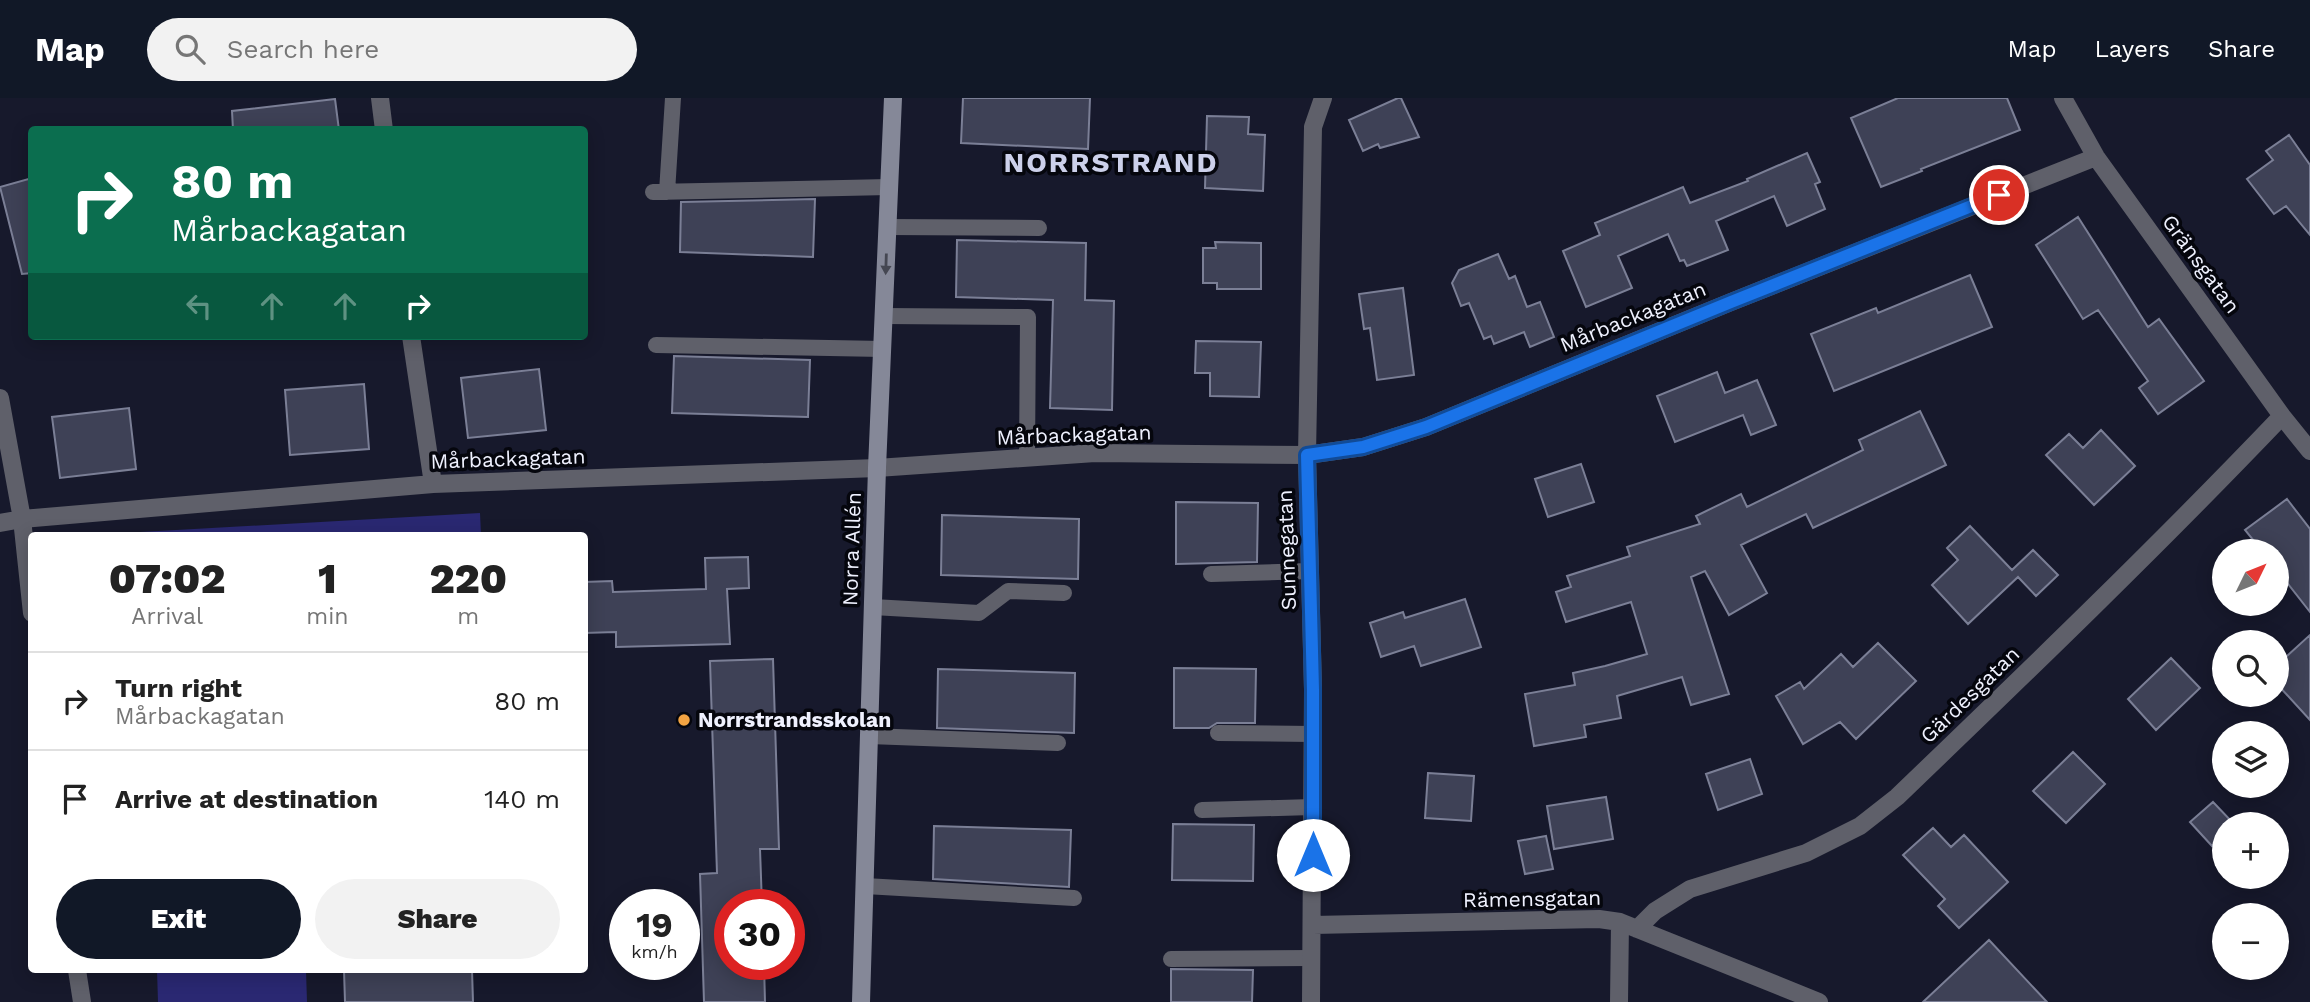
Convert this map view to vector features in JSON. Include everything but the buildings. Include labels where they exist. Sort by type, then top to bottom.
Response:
[{"type":"street","points":[[380,98],[384,126]]},
{"type":"street","name":"Norra Allén","points":[[861,1002],[877,468],[893,98]]},
{"type":"street","name":"Sunnegatan","points":[[1311,1002],[1313,734],[1307,455],[1313,127],[1323,98]]},
{"type":"street","name":"Gränsgatan","points":[[2063,98],[2096,157],[2281,416],[2310,451]]},
{"type":"street","name":"Mårbackagatan","points":[[0,523],[433,484],[877,468],[1095,453],[1307,455],[1363,447],[1426,427],[2096,157]]},
{"type":"street","points":[[412,340],[433,484]]},
{"type":"street","points":[[0,398],[22,519],[28,575]]},
{"type":"street","name":"Gärdesgatan","points":[[1629,925],[1690,889],[1806,852],[1860,826],[1897,797],[2180,522],[2281,416]]},
{"type":"street","name":"Rämensgatan","points":[[1313,925],[1599,919],[1629,925],[1819,1002]]},
{"type":"street","points":[[1619,1002],[1629,925]]},
{"type":"street","points":[[77,973],[82,1002]]},
{"type":"lane","points":[[673,98],[660,192],[889,187]]},
{"type":"lane","points":[[887,227],[1039,228]]},
{"type":"lane","points":[[884,316],[1028,317],[1027,458]]},
{"type":"lane","points":[[656,345],[883,349]]},
{"type":"lane","points":[[1211,574],[1310,570]]},
{"type":"lane","points":[[873,607],[979,613],[1007,591],[1064,593]]},
{"type":"lane","points":[[1218,733],[1313,734]]},
{"type":"lane","points":[[869,736],[1058,743]]},
{"type":"lane","points":[[1202,810],[1313,807]]},
{"type":"lane","points":[[865,886],[1074,898]]},
{"type":"lane","points":[[1171,959],[1312,958]]},
{"type":"shaded area","points":[[480,513],[481,532],[141,532]]},
{"type":"shaded area","points":[[157,973],[306,973],[307,1002],[158,1002]]},
{"type":"place","name":"Norrstrandsskolan","points":[[684,720]]},
{"type":"district","name":"NORRSTRAND","points":[[1111,162]]},
{"type":"route","points":[[1313,855],[1313,690],[1307,455],[1363,447],[1426,427],[1999,195]]}]
